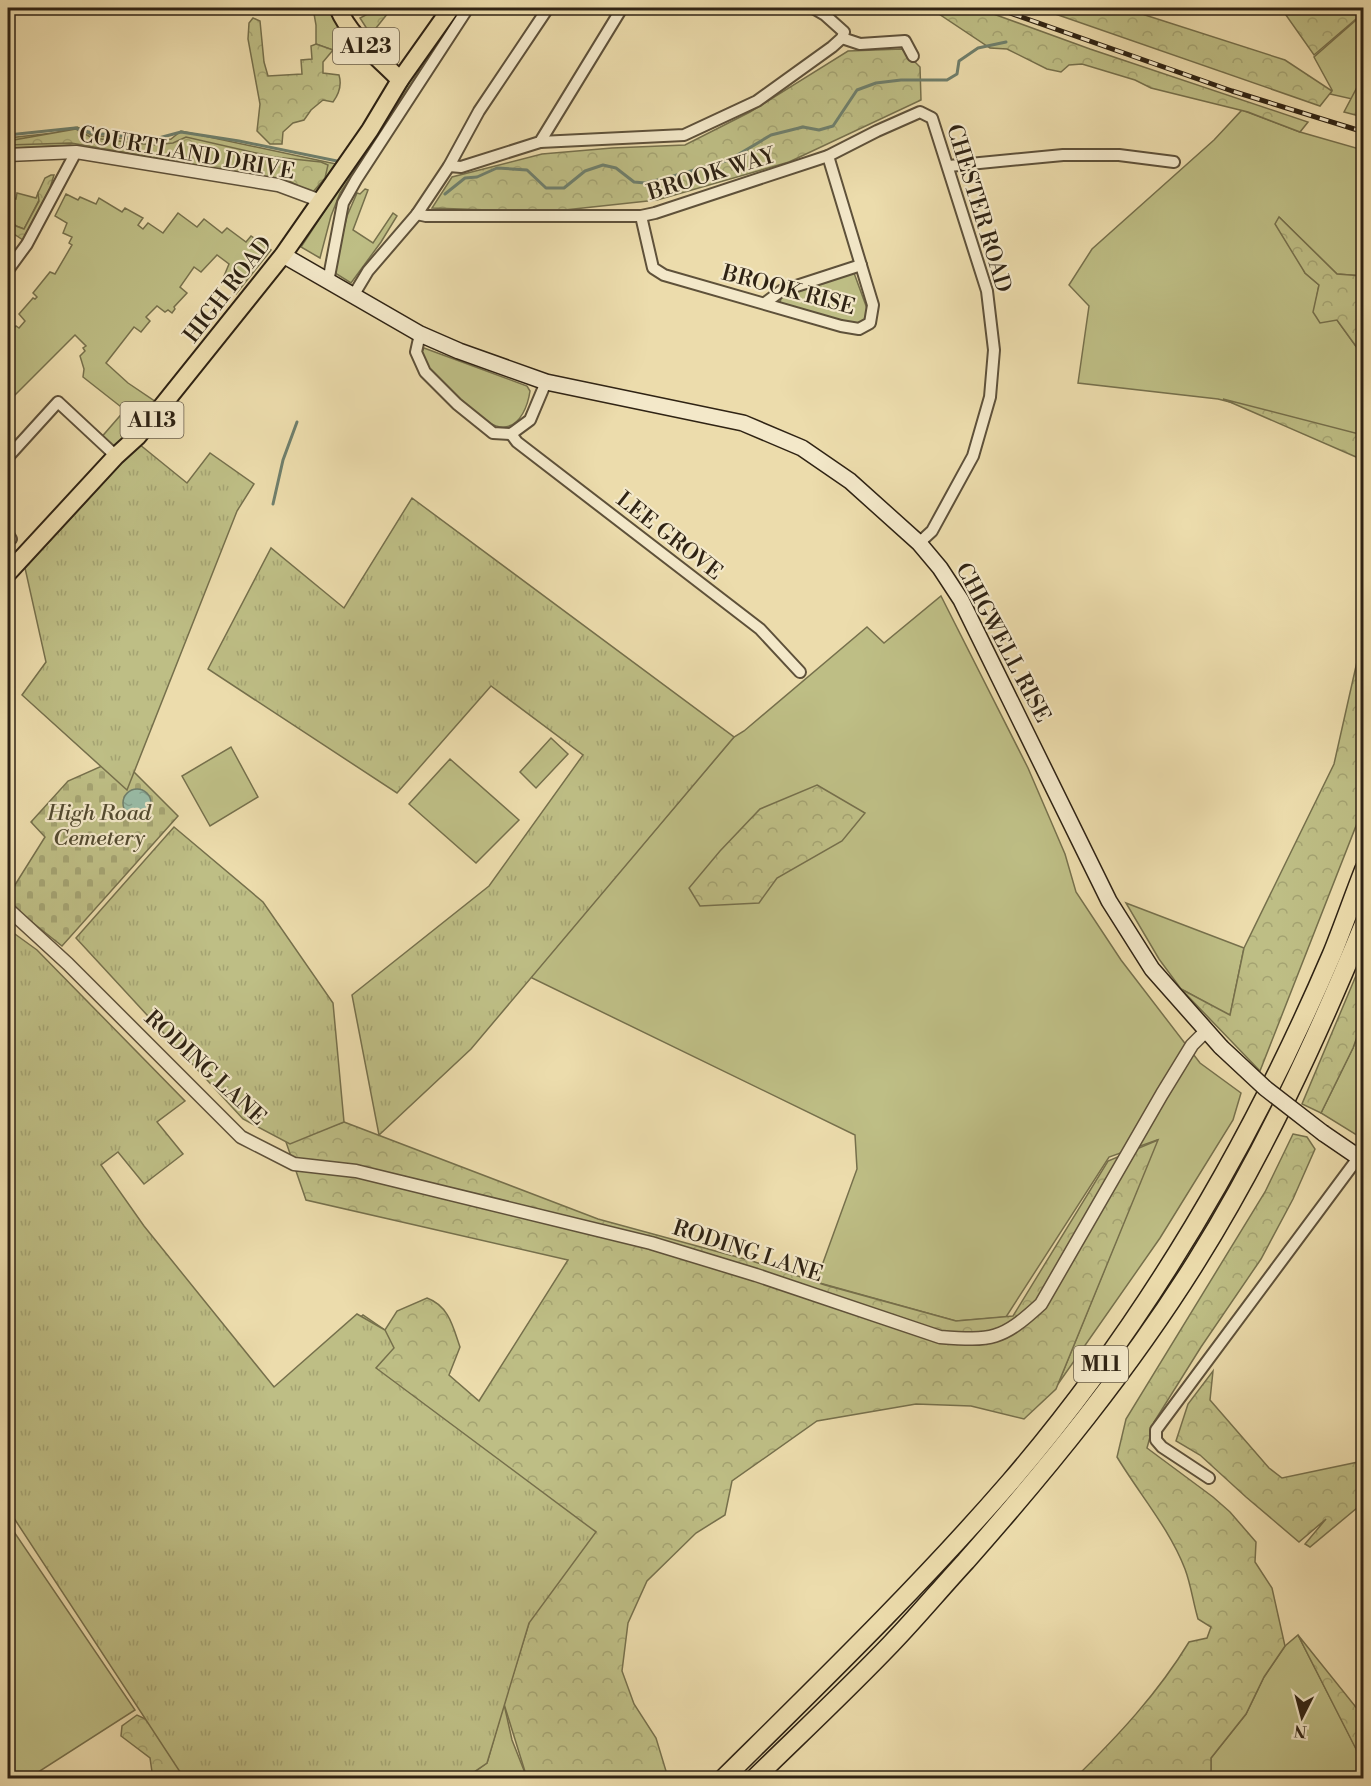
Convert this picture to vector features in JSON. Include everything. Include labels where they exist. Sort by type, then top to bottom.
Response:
[{"type":"highway","name":"M11","points":[[724,1779],[876,1627],[1010,1482],[1126,1330],[1192,1228],[1240,1143],[1332,954],[1364,870]]},
{"type":"highway","name":"M11","points":[[755,1779],[893,1642],[1009,1513],[1088,1416],[1146,1337],[1196,1262],[1258,1155],[1301,1069],[1364,924]]},
{"type":"main road","name":"A123","points":[[338,8],[351,32],[400,80]]},
{"type":"main road","name":"HIGH ROAD","points":[[8,573],[116,456],[138,436],[283,255],[370,130],[400,80],[427,55],[451,8]]},
{"type":"main road","name":"CHIGWELL RISE","points":[[283,255],[420,334],[459,351],[546,382],[743,423],[802,448],[850,481],[919,543],[940,568],[961,600],[1109,901],[1152,969],[1206,1031]]},
{"type":"main road","points":[[1206,1031],[1265,1089],[1361,1160]]},
{"type":"street","points":[[328,282],[343,203],[427,55],[468,8]]},
{"type":"street","points":[[353,296],[368,271],[417,214],[449,166],[479,111],[548,8]]},
{"type":"street","points":[[540,142],[622,8]]},
{"type":"street","points":[[813,8],[825,15],[843,35],[860,44],[905,41],[913,56]]},
{"type":"street","points":[[449,166],[461,167],[540,142],[684,135],[757,101],[832,48],[843,35]]},
{"type":"street","name":"BROOK WAY","points":[[417,214],[426,216],[641,216],[828,156],[920,112],[933,118]]},
{"type":"street","name":"CHESTER ROAD","points":[[919,543],[932,531],[973,456],[990,397],[994,350],[987,291],[933,118]]},
{"type":"street","points":[[8,270],[27,244],[76,153]]},
{"type":"street","name":"COURTLAND DRIVE","points":[[8,155],[76,153],[278,184],[321,201]]},
{"type":"street","points":[[949,166],[1063,155],[1119,155],[1174,162]]},
{"type":"street","name":"BROOK RISE","points":[[641,216],[653,268],[664,275],[841,326],[859,328],[870,323],[873,305],[828,156]]},
{"type":"street","points":[[765,303],[780,291],[861,265]]},
{"type":"street","name":"LEE GROVE","points":[[420,334],[416,352],[425,372],[457,404],[493,433],[511,434],[518,442],[760,629],[800,672]]},
{"type":"street","points":[[511,434],[530,420],[546,382]]},
{"type":"street","points":[[8,457],[58,402],[116,456]]},
{"type":"street","name":"RODING LANE","points":[[8,909],[68,964],[241,1137],[294,1164],[356,1171],[651,1243],[756,1275],[940,1337],[972,1340],[1000,1336],[1022,1322],[1041,1304],[1146,1120],[1192,1045],[1206,1031]]},
{"type":"street","points":[[1209,1478],[1162,1447],[1156,1440],[1156,1430],[1361,1160]]},
{"type":"green space","points":[[313,8],[332,8],[345,35],[333,50],[316,44]]},
{"type":"green space","points":[[379,8],[392,8],[372,33],[369,32],[360,18]]},
{"type":"green space","points":[[930,8],[977,8],[1090,49],[1308,122],[1300,132],[1248,112],[1151,88],[1135,80],[1082,64],[1069,65],[1061,72],[1047,69],[1007,49],[990,48]]},
{"type":"green space","points":[[1038,8],[1156,8],[1145,15],[1285,60],[1332,91],[1320,106]]},
{"type":"green space","points":[[1281,8],[1363,8],[1363,13],[1314,55]]},
{"type":"green space","points":[[1363,14],[1363,76],[1352,99],[1330,94],[1332,90],[1314,57]]},
{"type":"green space","points":[[253,18],[260,21],[264,62],[268,76],[302,74],[301,60],[312,59],[311,46],[316,44],[333,50],[323,62],[323,73],[339,75],[339,89],[333,102],[323,100],[311,110],[304,120],[293,123],[283,132],[282,144],[270,144],[257,131],[260,104],[248,39],[249,23]]},
{"type":"green space","points":[[902,49],[920,67],[921,100],[789,162],[657,200],[546,212],[432,208],[452,177],[542,154],[685,145],[750,112],[848,51]]},
{"type":"green space","points":[[417,70],[420,70],[340,193],[331,216],[320,258],[301,247]]},
{"type":"green space","points":[[1363,76],[1364,117],[1344,112]]},
{"type":"green space","points":[[1242,110],[1300,132],[1363,150],[1363,276],[1337,274],[1279,217],[1305,273],[1319,285],[1314,312],[1337,320],[1363,356],[1363,436],[1218,399],[1078,383],[1089,306],[1069,285],[1092,249],[1214,140]]},
{"type":"green space","points":[[77,127],[91,135],[157,142],[171,139],[181,131],[336,164],[314,196],[289,182],[70,145],[8,148],[8,138],[54,133]]},
{"type":"green space","points":[[76,129],[92,138],[153,145],[173,143],[186,137],[274,157],[321,162],[328,165],[325,178],[312,193],[289,181],[194,165],[180,160],[71,143],[8,145],[8,141]]},
{"type":"green space","points":[[54,175],[50,188],[23,240],[8,230],[8,217],[16,226],[24,229],[39,201],[38,193],[45,178]]},
{"type":"green space","points":[[365,189],[368,190],[353,230],[373,243],[393,213],[397,216],[351,283],[335,273],[334,269],[347,216],[357,193],[360,194]]},
{"type":"green space","points":[[17,193],[36,198],[38,193],[39,200],[24,229],[16,226],[8,217],[8,196],[16,199]]},
{"type":"green space","points":[[66,194],[78,200],[80,197],[96,204],[99,198],[122,212],[125,208],[143,218],[138,225],[143,229],[148,223],[163,233],[178,213],[197,227],[204,219],[222,233],[227,228],[246,242],[251,236],[271,250],[236,294],[227,286],[224,276],[229,264],[217,255],[201,272],[194,267],[180,287],[187,293],[174,307],[172,313],[168,310],[165,312],[157,306],[146,317],[150,321],[141,332],[134,327],[106,363],[128,383],[156,402],[114,454],[99,440],[125,410],[83,377],[84,369],[80,356],[86,346],[75,335],[8,402],[8,338],[11,335],[9,333],[16,326],[19,328],[25,321],[19,314],[33,298],[37,297],[33,293],[50,272],[55,274],[72,245],[69,243],[72,237],[63,233],[67,223],[55,216]]},
{"type":"green space","points":[[1279,217],[1337,274],[1363,276],[1363,356],[1337,320],[1320,323],[1313,312],[1319,285],[1305,273],[1275,224]]},
{"type":"green space","points":[[846,272],[854,273],[869,314],[859,329],[779,307],[782,294]]},
{"type":"green space","points":[[424,348],[527,386],[530,391],[529,396],[519,418],[505,427],[487,422],[476,415],[428,371],[421,354]]},
{"type":"green space","points":[[1223,399],[1363,435],[1363,460]]},
{"type":"green space","points":[[139,444],[187,483],[210,453],[254,484],[237,511],[127,790],[22,695],[46,662],[25,568]]},
{"type":"green space","points":[[412,498],[734,737],[471,1049],[379,1135],[352,995],[489,886],[583,755],[491,686],[397,793],[208,669],[271,548],[344,608]]},
{"type":"green space","points":[[941,596],[1028,768],[1065,854],[1076,892],[1121,960],[1200,1063],[1241,1093],[1233,1120],[1160,1238],[1058,1384],[1157,1140],[1109,1157],[1006,1317],[956,1321],[816,1282],[857,1169],[855,1135],[530,977],[734,737],[867,627],[884,643]]},
{"type":"green space","points":[[1363,635],[1363,808],[1260,1071],[1181,989],[1230,1015],[1244,948],[1334,764]]},
{"type":"green space","points":[[551,738],[568,754],[536,788],[520,772]]},
{"type":"green space","points":[[231,747],[258,797],[210,826],[182,776]]},
{"type":"green space","name":"High Road Cemetery","points":[[120,758],[178,816],[62,946],[8,903],[8,896],[45,837],[31,822],[68,781]]},
{"type":"green space","points":[[450,759],[519,820],[476,863],[409,804]]},
{"type":"green space","points":[[817,785],[865,813],[842,841],[777,878],[759,903],[700,906],[689,888],[760,809]]},
{"type":"green space","points":[[174,827],[263,902],[333,1003],[344,1122],[290,1144],[243,1119],[76,938]]},
{"type":"green space","points":[[1126,903],[1244,948],[1230,1016],[1181,989],[1159,959]]},
{"type":"green space","points":[[8,929],[37,950],[185,1101],[157,1122],[183,1154],[144,1184],[118,1152],[101,1165],[144,1226],[274,1387],[357,1314],[385,1330],[394,1348],[376,1368],[596,1532],[529,1623],[487,1763],[465,1778],[184,1778],[8,1509]]},
{"type":"green space","points":[[1363,959],[1363,1020],[1353,1048],[1321,1113],[1302,1104]]},
{"type":"green space","points":[[1363,1020],[1363,1139],[1321,1113],[1353,1048]]},
{"type":"green space","points":[[344,1122],[598,1219],[752,1261],[825,1285],[956,1321],[1013,1316],[1108,1161],[1158,1140],[1056,1389],[1024,1419],[971,1406],[916,1404],[817,1421],[732,1481],[725,1515],[696,1533],[647,1581],[628,1623],[622,1671],[634,1704],[656,1738],[666,1771],[665,1778],[527,1778],[504,1704],[529,1623],[376,1368],[465,1778],[157,1778],[152,1772],[150,1758],[121,1736],[122,1726],[137,1715],[152,1722],[8,1285],[275,1387],[363,1315],[385,1330],[397,1311],[427,1298],[445,1312],[460,1347],[449,1375],[479,1401],[568,1260],[306,1200],[286,1142]]},
{"type":"green space","points":[[1293,1134],[1307,1137],[1315,1149],[1293,1199],[1261,1259],[1201,1347],[1154,1422],[1147,1448],[1213,1497],[1230,1512],[1256,1542],[1255,1562],[1272,1588],[1285,1646],[1264,1677],[1246,1714],[1211,1758],[1211,1773],[1204,1778],[1075,1778],[1136,1713],[1164,1679],[1189,1642],[1207,1638],[1211,1627],[1198,1619],[1187,1575],[1178,1554],[1163,1526],[1117,1457],[1126,1419],[1265,1192]]},
{"type":"green space","points":[[1213,1371],[1210,1400],[1269,1468],[1282,1478],[1363,1461],[1363,1503],[1310,1547],[1305,1544],[1326,1519],[1299,1542],[1200,1455],[1176,1441],[1188,1404]]},
{"type":"green space","points":[[8,1523],[135,1710],[29,1778],[18,1778],[8,1765]]},
{"type":"green space","points":[[1298,1635],[1363,1759],[1363,1778],[1204,1778],[1211,1773],[1211,1758],[1246,1714],[1264,1677],[1285,1646]]},
{"type":"green space","points":[[1298,1635],[1363,1716],[1363,1767],[1358,1753]]},
{"type":"green space","points":[[504,1704],[512,1740],[527,1778],[466,1778],[487,1763]]},
{"type":"water","points":[[137,789],[147,793],[151,803],[147,813],[137,817],[127,813],[123,803],[127,793]]},
{"type":"waterway","points":[[445,194],[465,178],[477,177],[497,168],[527,170],[546,188],[564,188],[585,171],[603,165],[616,168],[634,182],[645,183],[670,177],[729,160],[771,135],[803,127],[819,130],[833,126],[857,90],[876,83],[901,80],[947,80],[957,74],[959,61],[978,48],[1006,42]]},
{"type":"waterway","points":[[8,135],[75,128],[92,133],[155,139],[181,132],[337,161]]},
{"type":"waterway","points":[[273,504],[283,460],[297,422]]},
{"type":"railway","points":[[996,8],[1232,91],[1364,132]]}]
